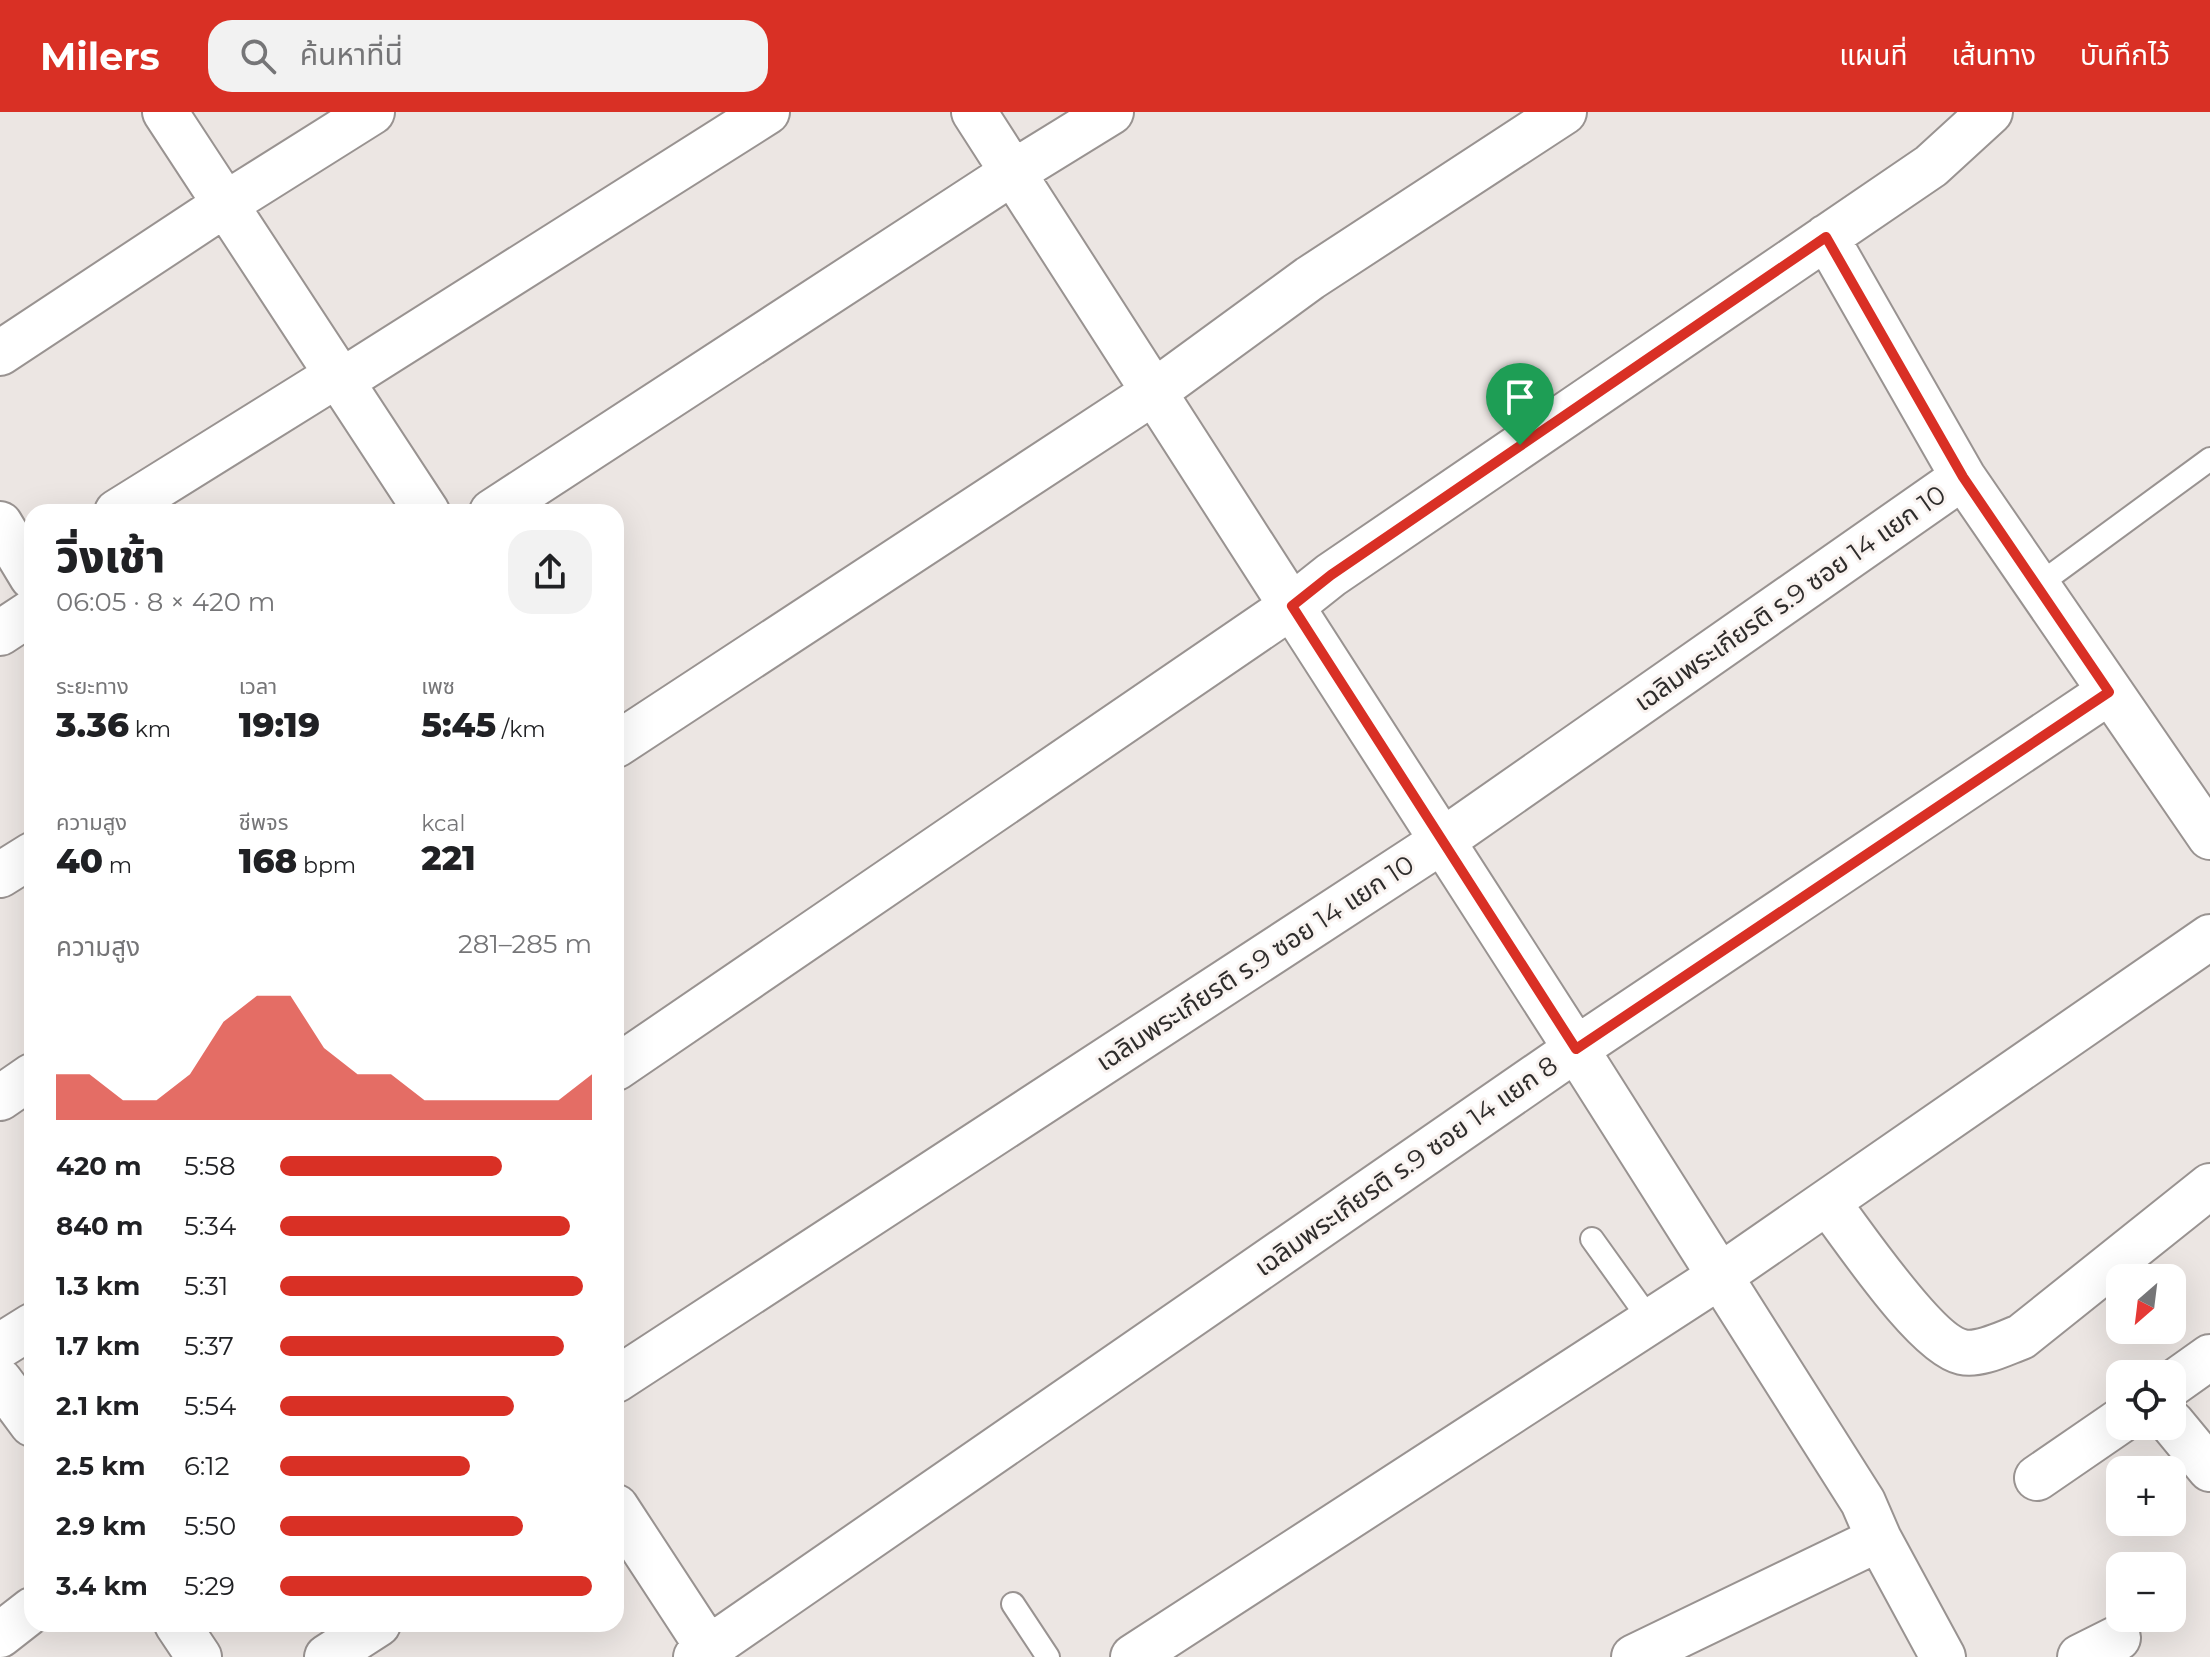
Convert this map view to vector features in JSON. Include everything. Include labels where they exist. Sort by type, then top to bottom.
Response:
[{"type":"street","points":[[165,112],[422,504]]},
{"type":"street","points":[[0,353],[224,205],[372,112]]},
{"type":"street","points":[[130,504],[339,379],[767,112]]},
{"type":"street","points":[[974,112],[1863,1502],[1879,1539],[1943,1657]]},
{"type":"street","points":[[504,504],[1012,173],[1111,112]]},
{"type":"street","points":[[624,740],[1154,392],[1310,278],[1564,112]]},
{"type":"street","points":[[624,1063],[1931,166],[1990,112]]},
{"type":"street","points":[[1826,237],[1963,477],[2210,837]]},
{"type":"street","name":"เฉลิมพระเกียรติ ร.9 ซอย 14 แยก 10","points":[[624,1375],[1442,841],[1963,477]]},
{"type":"street","points":[[0,524],[24,561]]},
{"type":"street","points":[[0,633],[24,617]]},
{"type":"street","name":"เฉลิมพระเกียรติ ร.9 ซอย 14 แยก 8","points":[[707,1654],[1576,1049],[2109,692]]},
{"type":"street","points":[[0,875],[24,860]]},
{"type":"street","points":[[1133,1657],[1720,1276],[2210,937]]},
{"type":"street","points":[[0,1098],[24,1082]]},
{"type":"street","points":[[1828,1203],[1908,1307],[1942,1343],[1963,1353],[1987,1349],[2021,1337],[2210,1186]]},
{"type":"street","points":[[0,1346],[24,1331]]},
{"type":"street","points":[[2186,1374],[2210,1357]]},
{"type":"street","points":[[0,1381],[24,1413]]},
{"type":"street","points":[[2037,1478],[2106,1431]]},
{"type":"street","points":[[2186,1440],[2210,1469]]},
{"type":"street","points":[[624,1520],[707,1654]]},
{"type":"street","points":[[1634,1657],[1879,1539]]},
{"type":"street","points":[[0,1635],[24,1616]]},
{"type":"street","points":[[182,1632],[199,1657]]},
{"type":"street","points":[[327,1657],[366,1632]]},
{"type":"street","points":[[2080,1657],[2118,1638]]},
{"type":"lane","points":[[2037,586],[2210,459]]},
{"type":"lane","points":[[1592,1239],[1650,1320]]},
{"type":"lane","points":[[1013,1604],[1048,1657]]},
{"type":"route","points":[[1826,237],[1963,477],[2109,692],[1576,1049],[1292,606],[1331,575],[1520,445],[1826,237]]}]
